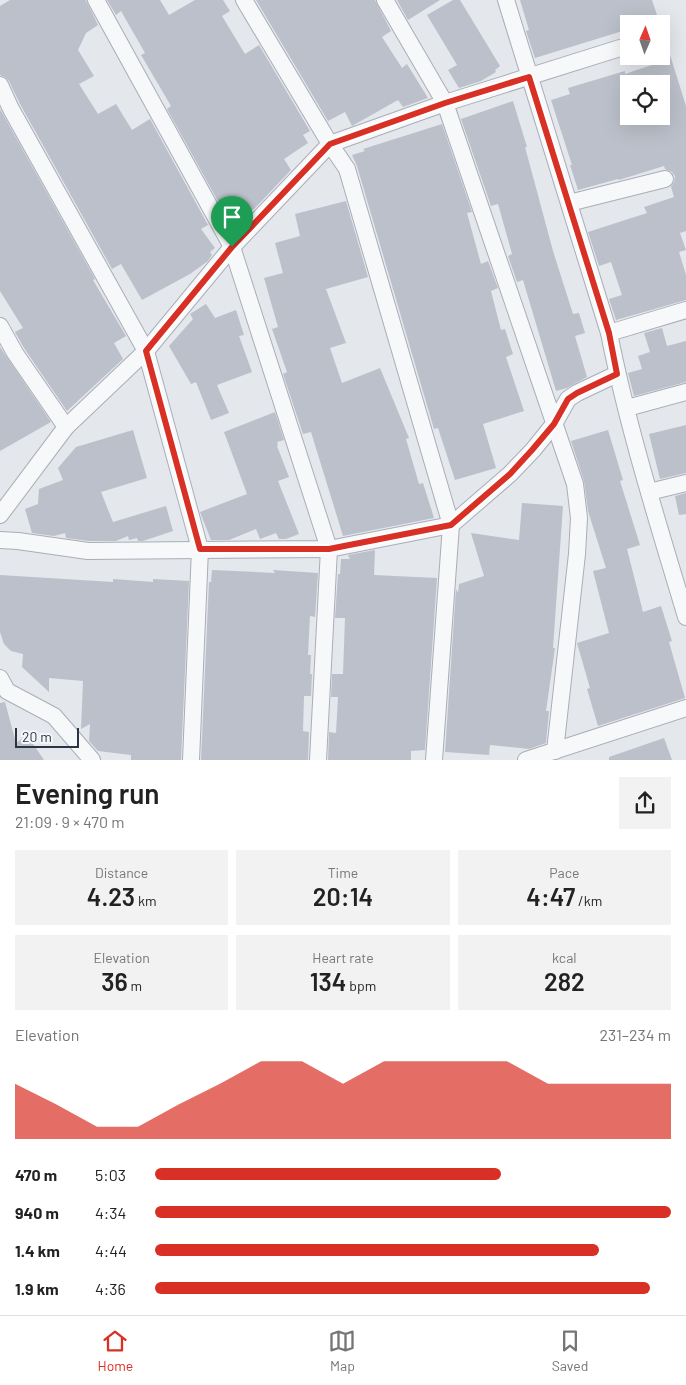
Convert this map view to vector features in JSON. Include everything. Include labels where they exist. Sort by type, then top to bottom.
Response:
[{"type":"street","points":[[96,0],[232,247],[329,549],[318,760]]},
{"type":"street","points":[[244,0],[330,144],[347,169],[451,525],[434,760]]},
{"type":"street","points":[[384,0],[445,103],[554,424],[565,450],[575,484],[579,518],[577,554],[555,751]]},
{"type":"street","points":[[506,0],[609,333],[617,374],[686,617]]},
{"type":"street","points":[[0,515],[66,427],[146,351],[232,247],[330,144],[445,103],[620,48]]},
{"type":"street","points":[[0,85],[11,109],[146,351],[200,549],[191,760]]},
{"type":"street","points":[[569,203],[665,179]]},
{"type":"street","points":[[609,333],[686,310]]},
{"type":"street","points":[[0,326],[15,353],[66,427]]},
{"type":"street","points":[[0,540],[88,552],[200,549],[329,549],[451,525],[510,474],[554,424],[568,399],[617,374]]},
{"type":"street","points":[[627,408],[686,392]]},
{"type":"street","points":[[649,492],[686,483]]},
{"type":"street","points":[[0,678],[7,691],[54,716],[92,760]]},
{"type":"street","points":[[526,760],[686,708]]},
{"type":"building","points":[[10,0],[86,0],[98,25],[86,33],[78,50],[94,76],[79,84],[98,114],[116,104],[132,130],[150,119],[208,225],[201,229],[215,248],[210,252],[212,255],[208,261],[190,274],[142,300],[121,264],[112,269],[9,81],[0,75],[0,6]]},
{"type":"building","points":[[107,0],[160,0],[169,15],[195,0],[223,0],[230,11],[222,16],[245,54],[259,45],[310,131],[303,135],[308,143],[284,159],[291,170],[255,208],[249,212],[243,203],[225,214],[167,109],[171,106],[141,55],[145,53],[121,11],[116,15]]},
{"type":"building","points":[[256,0],[375,0],[391,31],[382,37],[402,68],[407,64],[428,98],[403,107],[398,100],[352,126],[345,112],[328,121]]},
{"type":"building","points":[[397,0],[440,0],[408,20]]},
{"type":"building","points":[[453,0],[460,0],[500,66],[495,70],[496,72],[481,81],[459,88],[448,70],[457,65],[427,15]]},
{"type":"building","points":[[520,0],[652,0],[657,15],[620,15],[620,32],[535,58],[526,31],[529,30]]},
{"type":"building","points":[[670,55],[686,106],[686,231],[680,233],[686,250],[679,252],[686,275],[686,300],[616,320],[609,299],[622,295],[611,262],[599,266],[588,232],[647,213],[644,207],[674,197],[671,187],[675,176],[672,172],[665,169],[664,166],[578,190],[551,100],[570,94],[568,88],[625,71],[625,74],[652,65],[670,65]]},
{"type":"building","points":[[513,101],[527,147],[525,147],[553,251],[573,314],[579,313],[585,333],[575,336],[587,377],[567,388],[556,391],[523,280],[517,282],[508,256],[512,254],[498,204],[491,206],[461,119]]},
{"type":"building","points":[[0,109],[95,279],[93,280],[126,336],[114,343],[123,359],[67,411],[15,332],[23,328],[0,291]]},
{"type":"building","points":[[442,124],[472,212],[467,213],[481,264],[488,261],[498,288],[491,291],[501,330],[505,329],[513,354],[506,357],[524,411],[483,424],[496,468],[455,480],[438,428],[434,429],[357,166],[352,155],[365,151],[363,149]]},
{"type":"building","points":[[346,201],[368,277],[326,289],[346,343],[330,348],[342,383],[380,368],[409,438],[406,439],[419,484],[423,483],[434,518],[343,536],[311,432],[303,434],[283,374],[287,372],[272,329],[278,327],[264,278],[283,273],[275,243],[300,236],[295,214]]},
{"type":"building","points":[[206,304],[215,318],[236,310],[244,335],[239,336],[252,372],[217,385],[229,413],[211,420],[196,382],[191,384],[169,346],[193,319],[190,314]]},
{"type":"building","points":[[662,328],[667,346],[686,341],[686,382],[634,396],[628,373],[642,369],[638,356],[650,352],[644,333]]},
{"type":"building","points":[[0,347],[51,422],[0,451]]},
{"type":"building","points":[[275,412],[284,440],[277,442],[277,446],[289,477],[278,481],[299,534],[286,539],[279,539],[276,533],[260,539],[256,529],[229,540],[211,540],[200,512],[247,494],[224,432]]},
{"type":"building","points":[[686,425],[686,473],[660,479],[649,434]]},
{"type":"building","points":[[133,430],[147,478],[101,492],[113,522],[166,506],[173,531],[143,541],[138,541],[137,538],[129,540],[128,536],[116,541],[89,541],[66,538],[65,533],[54,536],[32,533],[25,509],[38,504],[39,489],[63,480],[58,468],[76,447]]},
{"type":"building","points":[[608,430],[623,480],[620,481],[640,545],[627,549],[643,612],[661,606],[672,641],[669,642],[685,698],[598,726],[587,689],[590,688],[577,643],[609,633],[593,571],[606,568],[588,511],[584,481],[571,441]]},
{"type":"building","points":[[686,493],[686,514],[679,515],[675,496]]},
{"type":"building","points":[[522,503],[563,506],[553,648],[555,648],[546,711],[549,711],[546,743],[529,749],[490,745],[489,755],[445,752],[456,589],[458,593],[459,584],[484,576],[471,533],[519,540]]},
{"type":"building","points":[[375,550],[374,575],[437,578],[425,750],[411,751],[411,760],[328,760],[329,732],[336,733],[338,697],[331,697],[332,674],[343,674],[345,618],[335,618],[341,559],[350,559],[348,555]]},
{"type":"building","points":[[212,570],[275,573],[273,570],[318,573],[315,617],[310,616],[308,655],[311,655],[311,696],[304,696],[303,731],[309,732],[308,760],[201,760],[209,582],[211,582]]},
{"type":"building","points":[[0,575],[113,582],[113,579],[153,582],[153,579],[189,581],[181,760],[131,760],[131,755],[98,751],[89,741],[90,724],[81,729],[83,681],[49,678],[49,692],[22,667],[23,654],[11,651],[4,644],[0,632]]},
{"type":"building","points":[[5,702],[16,743],[27,735],[44,760],[0,760],[0,703]]},
{"type":"building","points":[[664,738],[672,760],[609,760],[609,757]]},
{"type":"route","points":[[529,77],[609,333],[617,374],[568,399],[554,424],[510,474],[451,525],[329,549],[200,549],[146,351],[232,247],[330,144],[445,103],[529,77]]}]
